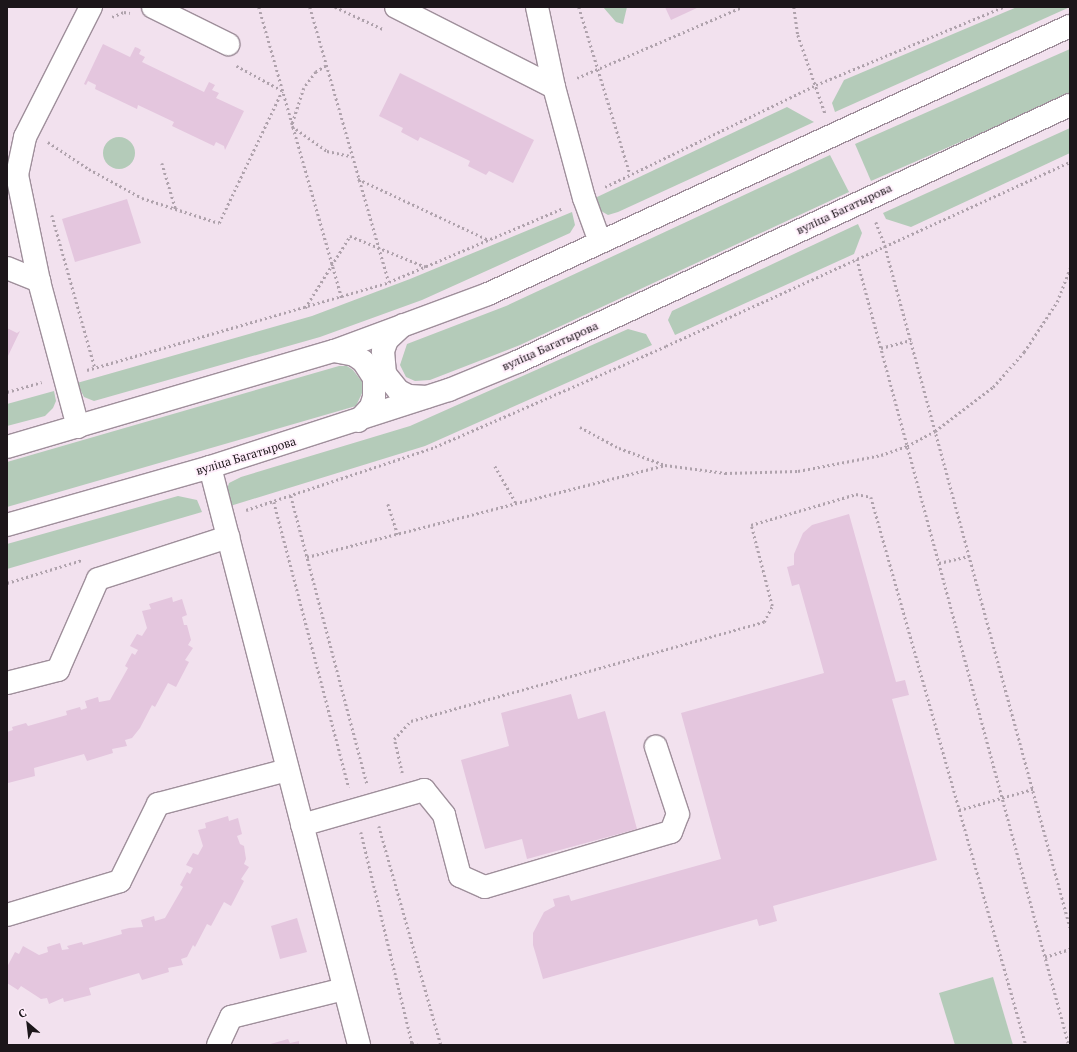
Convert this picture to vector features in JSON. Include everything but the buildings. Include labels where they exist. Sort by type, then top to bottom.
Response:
[{"type":"street","points":[[396,7],[554,87]]},
{"type":"street","points":[[538,7],[554,87],[584,198],[600,242]]},
{"type":"street","points":[[145,11],[230,54]]},
{"type":"street","points":[[78,427],[39,281],[17,175],[25,138],[99,14]]},
{"type":"street","points":[[7,446],[78,427],[334,351],[488,294],[1070,26]]},
{"type":"street","name":"вуліца Багатырова","points":[[7,525],[210,467],[358,421],[431,396],[517,362],[1070,105]]},
{"type":"street","points":[[7,268],[39,281]]},
{"type":"street","points":[[404,324],[394,331],[385,346],[383,363],[385,374],[399,391],[420,398],[431,396]]},
{"type":"street","points":[[334,351],[344,352],[358,358],[369,369],[374,378],[374,398],[371,407],[358,421]]},
{"type":"street","points":[[210,467],[359,1045]]},
{"type":"street","points":[[7,683],[58,670],[98,579],[225,527]]},
{"type":"street","points":[[302,825],[424,790],[444,815],[460,876],[486,886],[671,832],[678,814],[656,747]]},
{"type":"street","points":[[7,915],[120,881],[158,804],[288,770]]},
{"type":"street","points":[[218,1045],[231,1017],[344,989]]},
{"type":"path","points":[[259,7],[331,264],[342,298]]},
{"type":"path","points":[[310,7],[351,156],[389,282]]},
{"type":"path","points":[[335,7],[385,30]]},
{"type":"path","points":[[579,7],[630,174]]},
{"type":"path","points":[[554,87],[598,70],[742,7]]},
{"type":"path","points":[[794,7],[798,35],[825,113]]},
{"type":"path","points":[[7,392],[342,298],[389,282],[584,198],[630,174],[816,85],[1003,7]]},
{"type":"path","points":[[99,14],[145,11]]},
{"type":"path","points":[[230,54],[282,91]]},
{"type":"path","points":[[292,126],[304,88],[316,72],[326,66]]},
{"type":"path","points":[[25,138],[49,143],[142,198],[176,211],[219,223],[282,91]]},
{"type":"path","points":[[292,126],[327,151],[351,156]]},
{"type":"path","points":[[46,150],[53,136]]},
{"type":"path","points":[[225,527],[274,502],[436,447],[1070,162]]},
{"type":"path","points":[[162,163],[176,211]]},
{"type":"path","points":[[358,179],[489,240]]},
{"type":"path","points":[[50,212],[95,368]]},
{"type":"path","points":[[876,222],[885,246],[1070,927]]},
{"type":"path","points":[[305,308],[331,264],[350,236],[426,267]]},
{"type":"path","points":[[857,259],[1069,1045]]},
{"type":"path","points":[[580,427],[619,448],[665,466],[725,473],[798,471],[881,455],[907,446],[935,431],[993,387],[1024,352],[1057,302],[1070,268]]},
{"type":"path","points":[[881,348],[910,340]]},
{"type":"path","points":[[495,466],[516,503]]},
{"type":"path","points":[[307,557],[665,466]]},
{"type":"path","points":[[408,795],[394,739],[411,721],[764,622],[772,606],[751,526],[856,494],[871,496],[1026,1045]]},
{"type":"path","points":[[291,496],[307,557],[364,808],[411,1044],[418,1045]]},
{"type":"path","points":[[274,502],[364,808],[441,1045]]},
{"type":"path","points":[[388,504],[398,534]]},
{"type":"path","points":[[938,563],[969,556]]},
{"type":"path","points":[[7,583],[89,558]]},
{"type":"path","points":[[959,810],[1033,789]]},
{"type":"path","points":[[1045,956],[1070,949]]},
{"type":"green space","points":[[603,7],[627,7],[623,24],[616,22]]},
{"type":"green space","points":[[1017,7],[1070,7],[835,112],[832,103],[844,80]]},
{"type":"green space","points":[[1070,49],[1070,94],[871,181],[855,144]]},
{"type":"green space","points":[[787,107],[814,122],[618,212],[608,215],[601,211],[595,198]]},
{"type":"green space","points":[[1070,128],[1070,153],[911,227],[886,219],[883,213]]},
{"type":"green space","points":[[119,137],[130,142],[135,153],[130,164],[119,169],[108,164],[103,153],[108,142]]},
{"type":"green space","points":[[830,155],[849,192],[520,345],[430,380],[415,381],[406,377],[400,365],[407,344],[506,306]]},
{"type":"green space","points":[[572,212],[575,225],[570,233],[422,300],[320,337],[94,401],[84,397],[77,383],[312,316],[410,279]]},
{"type":"green space","points":[[858,224],[862,233],[854,254],[675,335],[668,320],[672,311]]},
{"type":"green space","points":[[628,329],[646,334],[652,345],[425,446],[227,507],[226,493],[229,483],[241,477],[410,426]]},
{"type":"green space","points":[[339,366],[347,366],[353,370],[363,383],[363,391],[356,406],[7,507],[7,462]]},
{"type":"green space","points":[[54,391],[56,401],[53,408],[45,416],[7,426],[7,404]]},
{"type":"green space","points":[[178,496],[197,500],[202,512],[7,569],[7,544]]},
{"type":"green space","points":[[993,977],[1013,1045],[955,1045],[939,993]]}]
